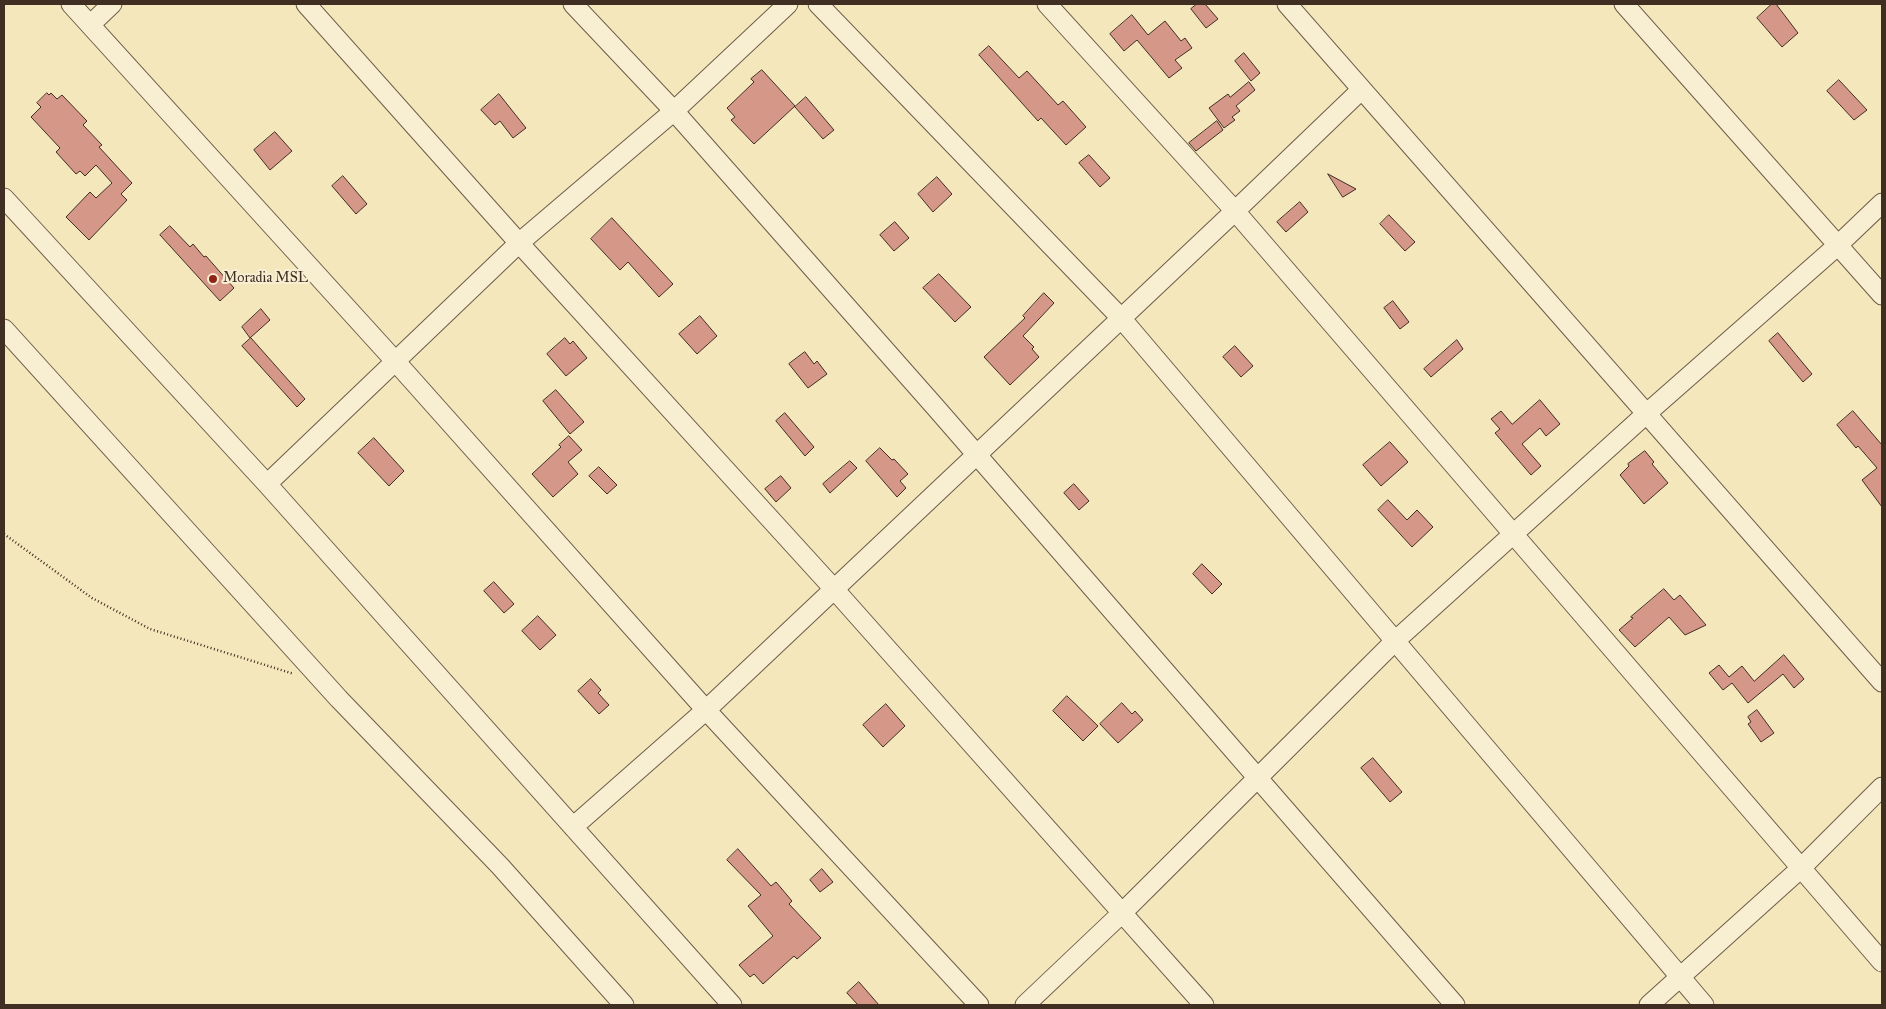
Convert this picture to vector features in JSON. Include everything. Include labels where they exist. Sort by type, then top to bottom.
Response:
[{"type":"street","points":[[71,4],[396,362],[706,710],[978,1005]]},
{"type":"street","points":[[90,24],[112,4]]},
{"type":"street","points":[[306,4],[519,243],[834,590],[1204,1005]]},
{"type":"street","points":[[573,4],[674,111],[1455,1005]]},
{"type":"street","points":[[267,484],[519,243],[674,111],[788,4]]},
{"type":"street","points":[[818,4],[1121,318],[1704,1005]]},
{"type":"street","points":[[1047,4],[1235,211],[1882,962]]},
{"type":"street","points":[[1287,4],[1882,682]]},
{"type":"street","points":[[1624,4],[1882,295]]},
{"type":"street","points":[[573,827],[706,710],[1361,90]]},
{"type":"street","points":[[4,198],[267,484],[732,1005]]},
{"type":"street","points":[[1026,1005],[1122,913],[1395,641],[1646,414],[1837,246],[1882,203]]},
{"type":"street","points":[[4,329],[339,699],[500,866],[624,1005]]},
{"type":"street","points":[[1649,1005],[1800,869],[1882,787]]},
{"type":"path","points":[[4,534],[92,598],[150,629],[299,676]]},
{"type":"building","points":[[1197,4],[1205,4],[1218,19],[1206,28],[1191,9]]},
{"type":"building","points":[[1772,4],[1776,4],[1798,33],[1782,47],[1757,18]]},
{"type":"building","points":[[1132,15],[1148,35],[1165,21],[1181,41],[1185,38],[1192,48],[1175,60],[1182,68],[1169,78],[1137,40],[1124,51],[1110,34]]},
{"type":"building","points":[[989,46],[1019,78],[1027,71],[1058,105],[1063,101],[1086,127],[1066,145],[1041,118],[1038,121],[979,55]]},
{"type":"building","points":[[1244,53],[1260,73],[1251,81],[1235,61]]},
{"type":"building","points":[[762,70],[795,106],[754,144],[731,120],[735,117],[727,108],[754,82],[751,79]]},
{"type":"building","points":[[1839,80],[1867,110],[1854,120],[1827,91]]},
{"type":"building","points":[[1249,82],[1255,90],[1236,106],[1240,111],[1232,117],[1235,120],[1224,128],[1209,108],[1228,94],[1230,97]]},
{"type":"building","points":[[47,93],[49,95],[51,93],[57,99],[62,95],[87,121],[83,125],[102,145],[99,147],[132,183],[121,194],[127,200],[89,240],[66,217],[90,192],[96,198],[112,183],[96,165],[85,176],[80,171],[76,174],[56,152],[60,148],[31,117],[41,107],[37,103]]},
{"type":"building","points":[[499,94],[526,128],[513,138],[500,121],[495,125],[481,110]]},
{"type":"building","points":[[806,97],[834,130],[823,139],[795,107]]},
{"type":"building","points":[[1217,121],[1223,130],[1196,151],[1189,143]]},
{"type":"building","points":[[275,132],[292,151],[270,170],[254,150]]},
{"type":"building","points":[[1089,155],[1110,178],[1100,187],[1079,163]]},
{"type":"building","points":[[1328,174],[1356,189],[1343,197]]},
{"type":"building","points":[[343,176],[367,204],[356,214],[332,186]]},
{"type":"building","points":[[937,177],[952,194],[933,212],[918,194]]},
{"type":"building","points":[[1300,202],[1308,212],[1286,232],[1277,222]]},
{"type":"building","points":[[1389,215],[1415,242],[1405,251],[1380,224]]},
{"type":"building","points":[[612,218],[673,284],[659,297],[628,262],[620,270],[591,239]]},
{"type":"building","points":[[895,222],[909,238],[894,251],[880,235]]},
{"type":"building","points":[[170,226],[190,247],[193,244],[204,257],[206,256],[234,288],[220,301],[160,235]]},
{"type":"building","points":[[939,274],[971,307],[955,322],[923,288]]},
{"type":"building","points":[[1044,293],[1054,303],[1023,336],[1034,347],[1032,349],[1039,357],[1010,385],[984,357],[1025,318],[1023,316]]},
{"type":"building","points":[[1393,301],[1409,322],[1400,329],[1384,308]]},
{"type":"building","points":[[261,309],[270,320],[250,338],[242,327]]},
{"type":"building","points":[[700,316],[717,336],[697,354],[679,334]]},
{"type":"building","points":[[1778,333],[1812,374],[1803,382],[1769,341]]},
{"type":"building","points":[[251,338],[305,399],[297,407],[242,346]]},
{"type":"building","points":[[565,338],[570,344],[573,341],[587,358],[566,376],[547,354]]},
{"type":"building","points":[[1457,340],[1463,349],[1431,377],[1424,369]]},
{"type":"building","points":[[1235,346],[1253,366],[1241,377],[1223,357]]},
{"type":"building","points":[[805,352],[814,364],[817,361],[827,374],[808,388],[789,364]]},
{"type":"building","points":[[556,390],[584,422],[570,434],[543,401]]},
{"type":"building","points":[[1540,400],[1560,424],[1546,436],[1540,428],[1522,444],[1541,466],[1531,475],[1495,433],[1500,429],[1491,419],[1501,411],[1512,424]]},
{"type":"building","points":[[1853,411],[1882,445],[1882,507],[1862,480],[1877,468],[1858,446],[1856,448],[1837,425]]},
{"type":"building","points":[[785,413],[814,447],[805,456],[776,421]]},
{"type":"building","points":[[569,436],[582,450],[568,462],[578,474],[553,497],[532,474],[561,447],[559,445]]},
{"type":"building","points":[[374,438],[404,471],[389,486],[358,453]]},
{"type":"building","points":[[1390,442],[1408,462],[1381,486],[1363,465]]},
{"type":"building","points":[[880,448],[908,474],[900,481],[906,488],[897,497],[866,461]]},
{"type":"building","points":[[1645,451],[1654,462],[1652,464],[1668,483],[1644,504],[1620,475],[1629,466],[1628,464]]},
{"type":"building","points":[[850,461],[857,468],[830,493],[823,484]]},
{"type":"building","points":[[599,467],[617,485],[607,494],[589,476]]},
{"type":"building","points":[[781,476],[791,488],[776,502],[765,489]]},
{"type":"building","points":[[1074,484],[1089,501],[1079,510],[1064,493]]},
{"type":"building","points":[[1388,500],[1407,520],[1417,510],[1433,527],[1412,547],[1378,510]]},
{"type":"building","points":[[1202,564],[1222,584],[1212,594],[1193,574]]},
{"type":"building","points":[[494,582],[514,604],[504,613],[484,591]]},
{"type":"building","points":[[1664,589],[1674,600],[1680,595],[1706,625],[1685,635],[1669,617],[1635,647],[1619,630],[1633,618],[1631,617]]},
{"type":"building","points":[[538,616],[556,635],[540,650],[522,631]]},
{"type":"building","points":[[1784,655],[1804,679],[1794,688],[1783,674],[1748,703],[1732,683],[1723,690],[1709,673],[1719,665],[1729,677],[1742,666],[1754,681]]},
{"type":"building","points":[[591,679],[601,690],[598,693],[609,705],[599,714],[578,691]]},
{"type":"building","points":[[1067,696],[1098,726],[1083,741],[1053,711]]},
{"type":"building","points":[[1122,703],[1132,714],[1135,711],[1143,720],[1118,743],[1100,724]]},
{"type":"building","points":[[886,704],[905,726],[883,747],[863,725]]},
{"type":"building","points":[[1757,710],[1774,733],[1761,742],[1748,724],[1751,722],[1748,717]]},
{"type":"building","points":[[1373,758],[1402,792],[1390,802],[1361,768]]},
{"type":"building","points":[[738,849],[771,886],[776,882],[792,901],[789,904],[821,938],[797,959],[794,956],[763,984],[754,974],[750,977],[739,965],[773,936],[748,906],[761,895],[727,860]]},
{"type":"building","points":[[822,869],[833,882],[820,892],[810,880]]},
{"type":"building","points":[[859,982],[879,1005],[858,1005],[847,993]]},
{"type":"place","name":"Moradia MSL","points":[[213,279]]}]
